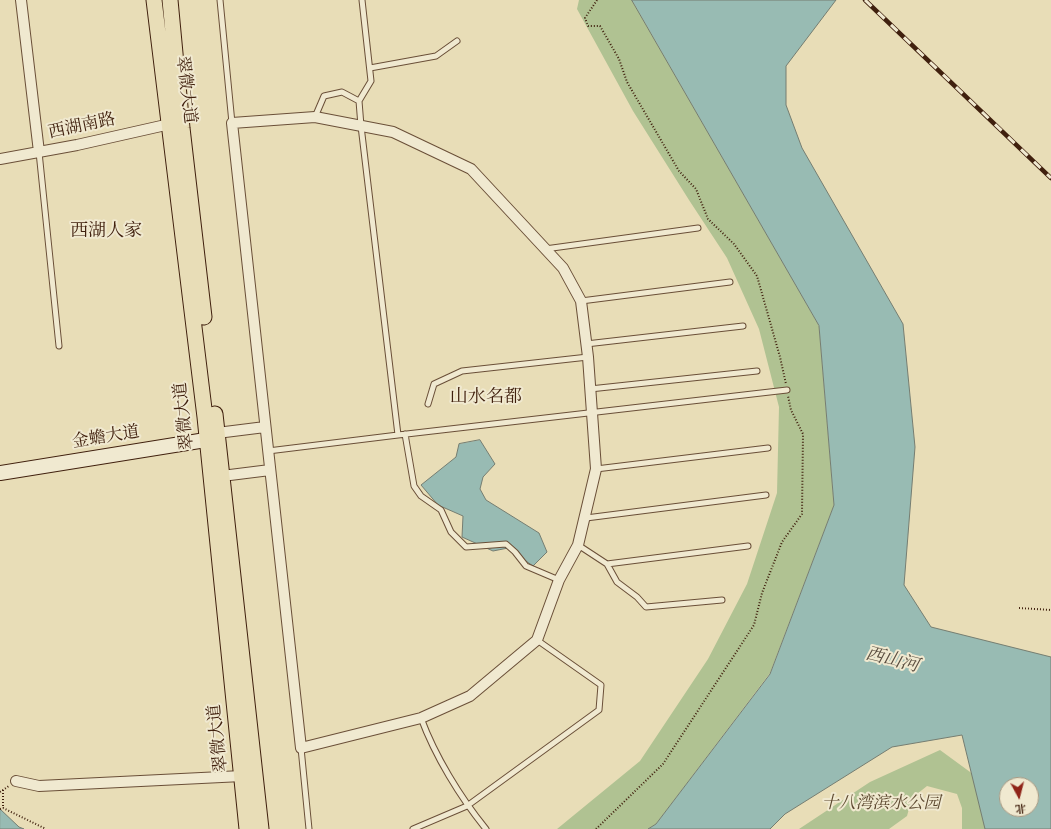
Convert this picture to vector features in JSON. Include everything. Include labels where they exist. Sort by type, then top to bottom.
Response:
[{"type":"main road","name":"翠微大道","points":[[154,0],[214,437],[222,476],[260,829]]},
{"type":"main road","name":"翠微大道","points":[[170,0],[214,437],[247,829]]},
{"type":"street","points":[[22,0],[39,152]]},
{"type":"street","points":[[315,117],[393,132],[471,169],[563,268],[581,301],[588,357],[596,470],[586,518],[578,545],[559,580],[536,640],[470,696],[421,718],[301,748],[232,123],[315,117]]},
{"type":"street","name":"西湖南路","points":[[0,159],[170,124]]},
{"type":"street","points":[[214,437],[265,427]]},
{"type":"street","name":"金蟾大道","points":[[0,473],[214,437]]},
{"type":"street","points":[[222,476],[270,470]]},
{"type":"street","points":[[16,781],[38,786],[242,776]]},
{"type":"lane","points":[[220,0],[232,123]]},
{"type":"lane","points":[[362,0],[371,81],[359,101],[360,126],[398,435]]},
{"type":"lane","points":[[370,68],[407,60],[436,56],[458,41]]},
{"type":"lane","points":[[315,117],[324,96],[342,92],[359,101]]},
{"type":"lane","points":[[39,152],[59,346]]},
{"type":"lane","points":[[545,249],[698,228]]},
{"type":"lane","points":[[581,301],[730,282]]},
{"type":"lane","points":[[586,344],[743,326]]},
{"type":"lane","points":[[428,404],[434,384],[462,371],[588,357]]},
{"type":"lane","points":[[590,389],[757,371]]},
{"type":"lane","points":[[268,451],[787,390]]},
{"type":"lane","points":[[406,434],[414,486],[421,496],[441,510],[451,532],[466,547],[506,544],[515,552],[526,566],[559,580]]},
{"type":"lane","points":[[596,470],[768,448]]},
{"type":"lane","points":[[586,518],[766,495]]},
{"type":"lane","points":[[578,545],[606,564],[617,582],[637,597],[646,607],[722,600]]},
{"type":"lane","points":[[606,564],[748,546]]},
{"type":"lane","points":[[413,829],[467,806],[599,710],[601,685],[536,640]]},
{"type":"lane","points":[[421,718],[426,732],[467,806],[486,829]]},
{"type":"lane","points":[[301,748],[309,829]]},
{"type":"path","points":[[596,829],[663,764],[754,625],[762,593],[782,542],[802,514],[803,434],[791,410],[780,357],[757,276],[734,244],[708,219],[696,189],[678,171],[627,82],[619,59],[600,26],[588,26],[585,18],[597,0]]},
{"type":"path","points":[[1019,608],[1051,610]]},
{"type":"path","points":[[3,790],[2,809],[46,829]]},
{"type":"green space","points":[[579,0],[632,0],[819,326],[834,505],[770,673],[656,824],[648,829],[557,829],[640,761],[708,659],[747,584],[777,493],[779,407],[759,329],[727,258],[633,111],[577,9]]},
{"type":"green space","name":"十八湾滨水公园","points":[[940,750],[981,780],[992,829],[962,829],[962,808],[957,794],[927,786],[912,798],[907,816],[889,829],[799,829],[870,782]]},
{"type":"water","name":"西山河","points":[[632,0],[836,0],[786,66],[786,105],[802,148],[903,324],[915,447],[904,585],[931,627],[1051,657],[1051,829],[985,829],[962,735],[892,747],[785,814],[770,829],[648,829],[656,824],[770,674],[834,505],[819,326]]},
{"type":"water","points":[[480,440],[495,464],[483,477],[480,489],[486,500],[539,533],[547,552],[533,566],[508,548],[493,551],[462,537],[463,516],[438,505],[421,485],[456,457],[459,444]]},
{"type":"water","points":[[0,809],[19,827],[24,829],[0,829]]},
{"type":"railway","points":[[865,0],[1051,178]]},
{"type":"district","name":"西湖人家","points":[[106,232]]},
{"type":"district","name":"山水名都","points":[[486,398]]}]
